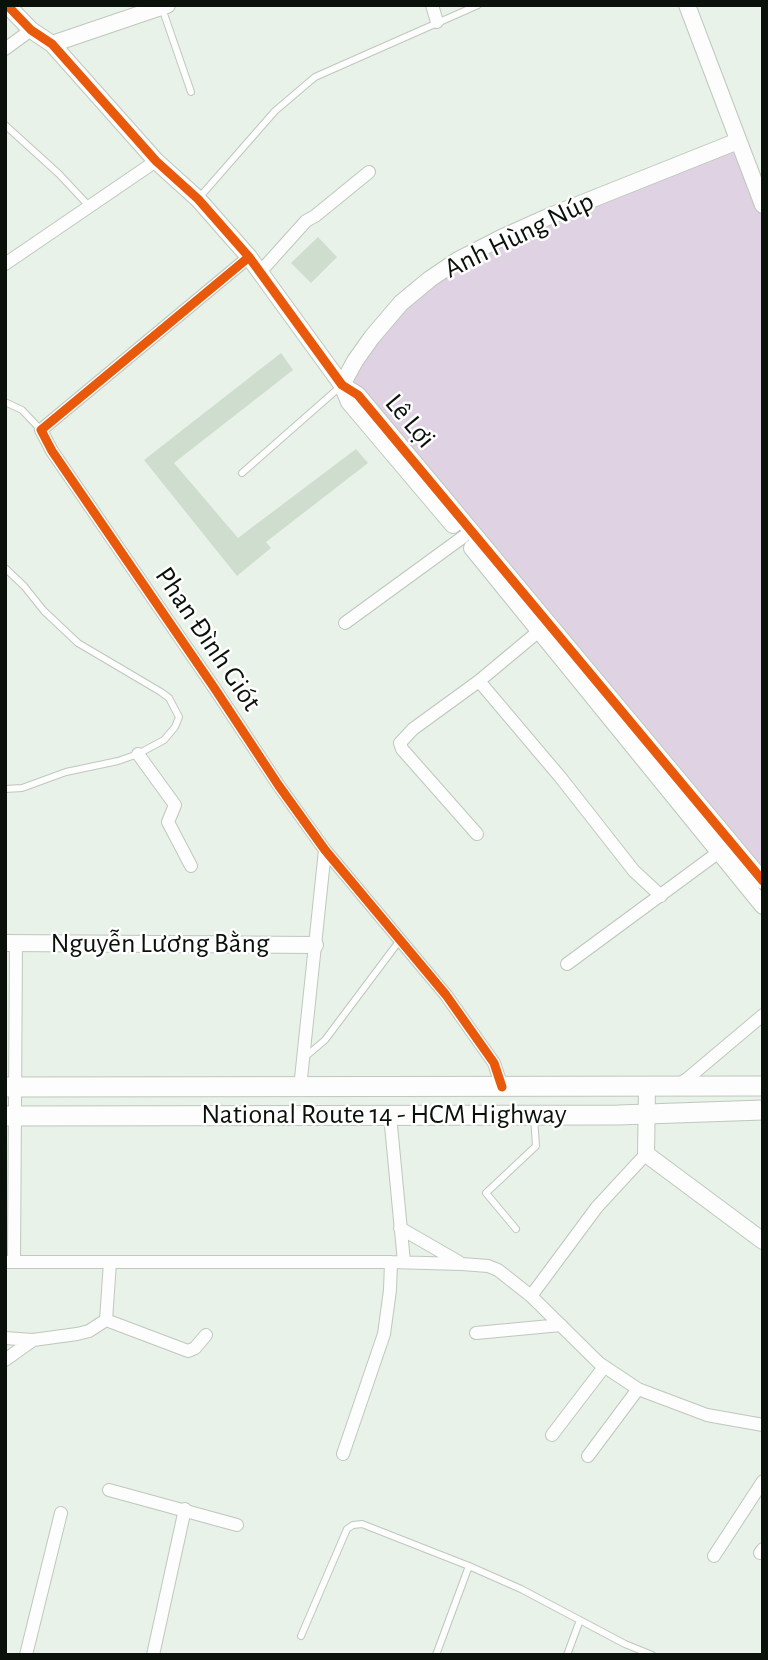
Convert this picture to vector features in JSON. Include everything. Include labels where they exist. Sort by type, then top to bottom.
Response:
[{"type":"main road","name":"National Route 14 - HCM Highway","points":[[10,1087],[763,1086]]},
{"type":"main road","name":"National Route 14 - HCM Highway","points":[[10,1116],[533,1115],[763,1110]]},
{"type":"street","name":"Lê Lợi","points":[[7,5],[31,30],[52,44],[156,161],[198,199],[249,257],[342,385],[358,395],[543,627],[763,881]]},
{"type":"street","points":[[432,5],[438,22]]},
{"type":"street","points":[[687,5],[738,141],[758,176],[763,205]]},
{"type":"street","points":[[52,44],[164,6]]},
{"type":"street","points":[[5,49],[31,30]]},
{"type":"street","name":"Anh Hùng Núp","points":[[342,385],[372,337],[401,303],[458,260],[551,216],[738,141]]},
{"type":"street","points":[[5,264],[156,161]]},
{"type":"street","points":[[261,271],[306,221],[369,172]]},
{"type":"street","points":[[41,430],[249,257]]},
{"type":"street","points":[[342,385],[349,402],[543,627],[763,906]]},
{"type":"street","name":"Phan Đình Giót","points":[[41,430],[52,451],[279,786],[325,850],[446,995],[494,1063],[502,1087]]},
{"type":"street","points":[[345,623],[463,537]]},
{"type":"street","points":[[477,834],[402,749],[400,743],[413,729],[479,681],[543,627]]},
{"type":"street","points":[[479,681],[635,871],[661,896]]},
{"type":"street","points":[[138,754],[175,805],[168,822],[191,866]]},
{"type":"street","points":[[300,1088],[325,850]]},
{"type":"street","points":[[567,964],[719,852]]},
{"type":"street","points":[[10,943],[10,1262],[397,1262],[488,1266],[498,1270],[531,1296],[604,1367],[638,1389],[707,1415],[763,1425]]},
{"type":"street","name":"Nguyễn Lương Bằng","points":[[10,943],[315,945]]},
{"type":"street","points":[[671,1088],[687,1079],[763,1016]]},
{"type":"street","points":[[531,1296],[597,1207],[646,1154],[647,1088]]},
{"type":"street","points":[[343,1454],[384,1334],[397,1262],[400,1228],[390,1115]]},
{"type":"street","points":[[646,1154],[763,1241]]},
{"type":"street","points":[[400,1228],[462,1264]]},
{"type":"street","points":[[106,1320],[110,1262]]},
{"type":"street","points":[[106,1320],[188,1351],[195,1348],[206,1335]]},
{"type":"street","points":[[5,1338],[33,1340],[77,1334],[89,1331],[106,1320]]},
{"type":"street","points":[[476,1333],[561,1325]]},
{"type":"street","points":[[5,1360],[33,1340]]},
{"type":"street","points":[[552,1435],[604,1367]]},
{"type":"street","points":[[589,1456],[638,1389]]},
{"type":"street","points":[[714,1556],[763,1481]]},
{"type":"street","points":[[109,1490],[237,1525]]},
{"type":"street","points":[[153,1655],[185,1509]]},
{"type":"street","points":[[26,1655],[61,1513]]},
{"type":"lane","points":[[198,199],[275,111],[315,77],[478,5]]},
{"type":"lane","points":[[164,6],[191,92]]},
{"type":"lane","points":[[5,125],[59,174],[89,206]]},
{"type":"lane","points":[[242,472],[342,385]]},
{"type":"lane","points":[[5,402],[22,410],[41,430]]},
{"type":"lane","points":[[5,568],[78,643],[154,686],[169,698],[179,717],[176,727],[164,740],[138,754],[66,772],[22,788],[5,789]]},
{"type":"lane","points":[[303,1058],[325,1040],[400,940]]},
{"type":"lane","points":[[516,1229],[486,1193],[536,1146],[533,1115]]},
{"type":"lane","points":[[301,1636],[347,1529],[362,1524],[521,1589],[625,1644],[652,1655]]},
{"type":"lane","points":[[436,1655],[469,1566]]},
{"type":"lane","points":[[567,1655],[580,1620]]},
{"type":"shaded area","points":[[742,150],[763,216],[763,881],[342,385],[430,279],[653,174]]},
{"type":"building","points":[[318,237],[337,257],[311,283],[291,263]]},
{"type":"building","points":[[281,353],[293,370],[174,463],[238,538],[356,449],[368,463],[266,542],[271,548],[237,576],[144,460]]},
{"type":"cycle path","points":[[7,5],[31,30],[52,44],[156,161],[198,199],[249,257],[342,385],[358,395],[763,881]]},
{"type":"cycle path","points":[[249,257],[41,430],[52,451],[279,786],[325,850],[446,995],[494,1063],[502,1087]]}]
